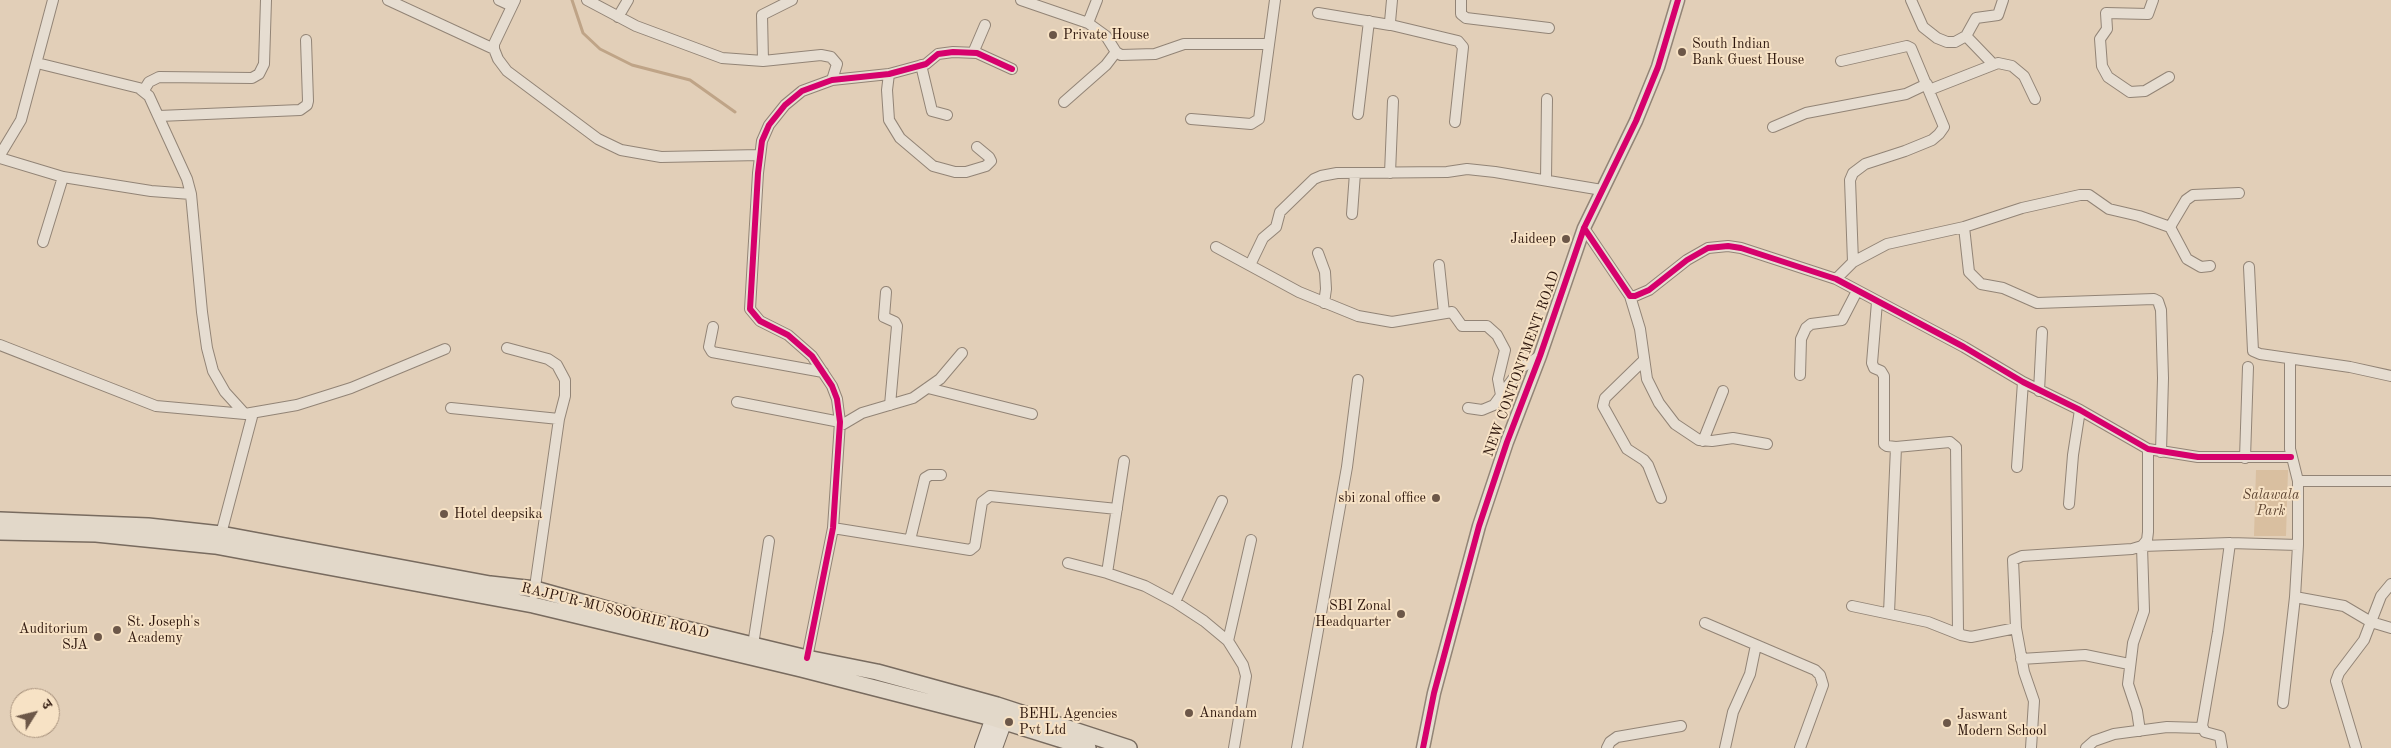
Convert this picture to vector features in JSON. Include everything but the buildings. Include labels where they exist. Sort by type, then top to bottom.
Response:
[{"type":"main road","name":"RAJPUR-MUSSOORIE ROAD","points":[[0,520],[148,526],[221,534],[490,584],[535,589],[628,615],[807,658],[877,672],[1001,714],[1088,748]]},
{"type":"main road","name":"RAJPUR-MUSSOORIE ROAD","points":[[0,532],[96,534],[215,546],[533,605],[792,667],[1001,714],[1129,748]]},
{"type":"main road","points":[[982,748],[1001,714]]},
{"type":"main road","points":[[995,748],[1001,714]]},
{"type":"street","points":[[53,0],[21,120],[0,157],[63,177],[151,191],[191,194]]},
{"type":"street","points":[[144,90],[149,82],[159,77],[256,77],[264,64],[266,0]]},
{"type":"street","points":[[388,0],[494,49],[498,59],[507,71],[598,138],[616,148],[661,157],[760,155]]},
{"type":"street","points":[[494,49],[513,3],[499,0]]},
{"type":"street","points":[[587,0],[618,17],[705,54],[734,60],[763,61],[826,55],[831,57],[837,64],[832,80]]},
{"type":"street","points":[[618,17],[628,0]]},
{"type":"street","points":[[763,61],[762,15],[792,0]]},
{"type":"street","points":[[1021,0],[1088,23],[1106,36],[1116,52],[1129,56],[1155,54],[1184,44],[1269,44]]},
{"type":"street","points":[[1088,23],[1097,0]]},
{"type":"street","points":[[1191,119],[1251,124],[1257,122],[1260,116],[1275,0]]},
{"type":"street","points":[[1390,24],[1392,0]]},
{"type":"street","points":[[1461,0],[1461,14],[1466,18],[1548,28]]},
{"type":"street","name":"NEW CONTONTMENT ROAD","points":[[1423,748],[1434,693],[1479,526],[1507,442],[1540,356],[1584,228],[1648,94],[1678,0]]},
{"type":"street","points":[[1911,0],[1923,27],[1937,38],[1947,42],[1955,42],[1966,36],[1974,19],[1998,15],[2003,0]]},
{"type":"street","points":[[2152,0],[2148,14],[2106,13],[2107,29],[2100,40],[2102,66],[2108,77],[2130,92],[2145,91],[2168,77]]},
{"type":"street","points":[[1318,13],[1390,24],[1458,41],[1463,46],[1455,122]]},
{"type":"street","points":[[1358,114],[1369,21]]},
{"type":"street","points":[[973,52],[985,25]]},
{"type":"street","points":[[1966,36],[1980,53],[1993,64]]},
{"type":"street","points":[[160,116],[300,110],[307,105],[308,101],[306,40]]},
{"type":"street","points":[[1841,61],[1909,46],[1943,122],[1943,130],[1932,140],[1865,164],[1858,168],[1850,180],[1853,262]]},
{"type":"street","points":[[807,658],[833,528],[840,424],[837,399],[812,356],[788,335],[760,321],[750,308],[762,141],[776,115],[802,92],[832,80],[889,74],[929,63],[938,54],[944,52],[973,52],[1012,68]]},
{"type":"street","points":[[1064,102],[1106,65],[1116,52]]},
{"type":"street","points":[[37,63],[144,90],[160,116],[191,194],[207,348],[213,371],[222,387],[249,413]]},
{"type":"street","points":[[1773,127],[1806,113],[1906,94],[1993,64],[2005,63],[2017,70],[2029,84],[2035,99]]},
{"type":"street","points":[[921,65],[932,111],[948,115]]},
{"type":"street","points":[[889,74],[887,90],[889,120],[900,138],[933,166],[955,172],[966,172],[986,166],[991,160],[989,156],[977,147]]},
{"type":"street","points":[[1546,99],[1546,180]]},
{"type":"street","points":[[1390,173],[1393,101]]},
{"type":"street","points":[[1250,265],[1263,238],[1276,227],[1280,212],[1314,179],[1337,173],[1390,173],[1467,169],[1602,190]]},
{"type":"street","points":[[1352,214],[1355,173]]},
{"type":"street","points":[[43,242],[63,177]]},
{"type":"street","points":[[2170,227],[2186,200],[2193,195],[2239,193]]},
{"type":"street","points":[[1836,279],[1853,262],[1887,244],[1964,227],[2022,208],[2080,194],[2088,196],[2109,209],[2139,216],[2170,227],[2187,259],[2201,267],[2210,266]]},
{"type":"street","points":[[1964,227],[1970,272],[1981,284],[2003,288],[2037,303],[2154,299],[2158,301],[2161,310],[2164,378],[2161,452]]},
{"type":"street","points":[[1584,228],[1630,296],[1640,329],[1643,361],[1651,388],[1670,418],[1690,435],[1703,441],[1733,438],[1767,444]]},
{"type":"street","points":[[1630,296],[1636,296],[1649,290],[1698,253],[1717,246],[1741,248],[1836,279],[1964,347],[2039,391],[2080,410],[2148,449],[2198,457],[2291,457]]},
{"type":"street","points":[[1216,247],[1299,292],[1358,316],[1384,322],[1413,320],[1449,314]]},
{"type":"street","points":[[1318,253],[1325,272],[1324,303]]},
{"type":"street","points":[[1439,265],[1449,314],[1465,326],[1487,326],[1502,341],[1504,357],[1498,379],[1501,395]]},
{"type":"street","points":[[2249,267],[2253,351],[2260,354],[2350,367],[2391,376]]},
{"type":"street","points":[[1800,375],[1801,339],[1806,328],[1811,324],[1842,320],[1857,291]]},
{"type":"street","points":[[886,292],[884,317],[895,322],[897,326],[890,405]]},
{"type":"street","points":[[1877,302],[1872,366],[1881,371],[1884,376],[1883,440],[1887,446],[1896,447],[1950,442],[1956,447],[1956,623],[1961,635]]},
{"type":"street","points":[[713,327],[709,347],[712,352],[823,372]]},
{"type":"street","points":[[2039,391],[2042,332]]},
{"type":"street","points":[[0,345],[156,406],[249,413],[298,405],[351,388],[445,349]]},
{"type":"street","points":[[507,348],[548,359],[557,366],[565,380],[565,396],[559,419],[533,605]]},
{"type":"street","points":[[736,402],[840,424],[862,413],[913,398],[949,370],[962,354]]},
{"type":"street","points":[[1468,408],[1488,409],[1521,368],[1540,356]]},
{"type":"street","points":[[2283,703],[2295,597],[2298,545],[2298,481],[2291,457],[2290,359]]},
{"type":"street","points":[[1643,361],[1605,398],[1604,406],[1627,450],[1644,460],[1648,465],[1661,498]]},
{"type":"street","points":[[2245,458],[2248,367]]},
{"type":"street","points":[[1297,748],[1347,467],[1358,380]]},
{"type":"street","points":[[2017,467],[2023,382]]},
{"type":"street","points":[[928,388],[1032,414]]},
{"type":"street","points":[[1703,441],[1724,391]]},
{"type":"street","points":[[451,408],[559,419]]},
{"type":"street","points":[[2070,504],[2073,455],[2080,410]]},
{"type":"street","points":[[221,534],[249,413]]},
{"type":"street","points":[[1889,613],[1896,447]]},
{"type":"street","points":[[2140,731],[2137,711],[2128,690],[2129,664],[2133,643],[2144,611],[2142,546],[2147,540],[2148,532],[2148,449]]},
{"type":"street","points":[[1107,573],[1124,461]]},
{"type":"street","points":[[910,540],[925,478],[930,475],[941,475]]},
{"type":"street","points":[[2298,481],[2391,481]]},
{"type":"street","points":[[833,528],[973,550],[982,502],[990,496],[1117,509]]},
{"type":"street","points":[[1175,602],[1222,501]]},
{"type":"street","points":[[1228,642],[1251,540]]},
{"type":"street","points":[[753,645],[769,541]]},
{"type":"street","points":[[2202,728],[2230,543]]},
{"type":"street","points":[[2031,748],[2034,701],[2022,659],[2016,628],[2012,562],[2015,557],[2132,549],[2142,546],[2230,543],[2298,545]]},
{"type":"street","points":[[1068,563],[1107,573],[1144,586],[1175,602],[1204,621],[1228,642],[1243,665],[1246,676],[1234,748]]},
{"type":"street","points":[[2356,748],[2336,681],[2364,640],[2380,596],[2391,584]]},
{"type":"street","points":[[2295,597],[2338,604],[2371,622],[2391,628]]},
{"type":"street","points":[[1852,606],[1928,622],[1971,637],[2016,628]]},
{"type":"street","points":[[1705,623],[1815,670],[1823,681],[1800,748]]},
{"type":"street","points":[[1725,748],[1733,712],[1750,674],[1756,644]]},
{"type":"street","points":[[2022,659],[2085,655],[2129,664]]},
{"type":"street","points":[[1608,748],[1610,742],[1617,737],[1681,726]]},
{"type":"street","points":[[2086,748],[2103,737],[2167,727],[2202,728],[2205,732],[2220,736],[2222,748]]},
{"type":"green space","name":"Salawala Park","points":[[2256,470],[2288,470],[2286,536],[2254,536]]},
{"type":"waterway","points":[[572,0],[583,33],[600,49],[632,65],[690,80],[735,112]]},
{"type":"cycle path","points":[[1423,748],[1434,693],[1479,526],[1507,442],[1540,356],[1584,228],[1636,121],[1658,67],[1678,0]]},
{"type":"cycle path","points":[[807,658],[833,528],[840,422],[837,399],[832,386],[812,356],[788,335],[760,321],[750,309],[758,173],[762,141],[769,125],[785,105],[802,91],[832,80],[889,74],[926,64],[938,54],[953,52],[977,53],[1012,69]]},
{"type":"cycle path","points":[[1584,228],[1630,296],[1635,296],[1649,290],[1687,260],[1708,248],[1728,246],[1741,248],[1836,279],[1964,347],[2023,382],[2080,410],[2148,449],[2198,457],[2291,457]]},
{"type":"place","name":"Private House","points":[[1053,35]]},
{"type":"place","name":"South Indian Bank Guest House","points":[[1682,52]]},
{"type":"place","name":"Jaideep","points":[[1566,239]]},
{"type":"place","name":"sbi zonal office","points":[[1436,498]]},
{"type":"place","name":"Hotel deepsika","points":[[444,514]]},
{"type":"place","name":"SBI Zonal Headquarter","points":[[1401,614]]},
{"type":"place","name":"St. Joseph's Academy","points":[[117,630]]},
{"type":"place","name":"Auditorium SJA","points":[[98,637]]},
{"type":"place","name":"Anandam","points":[[1189,713]]},
{"type":"place","name":"BEHL Agencies Pvt Ltd","points":[[1009,722]]},
{"type":"place","name":"Jaswant Modern School","points":[[1947,723]]}]
